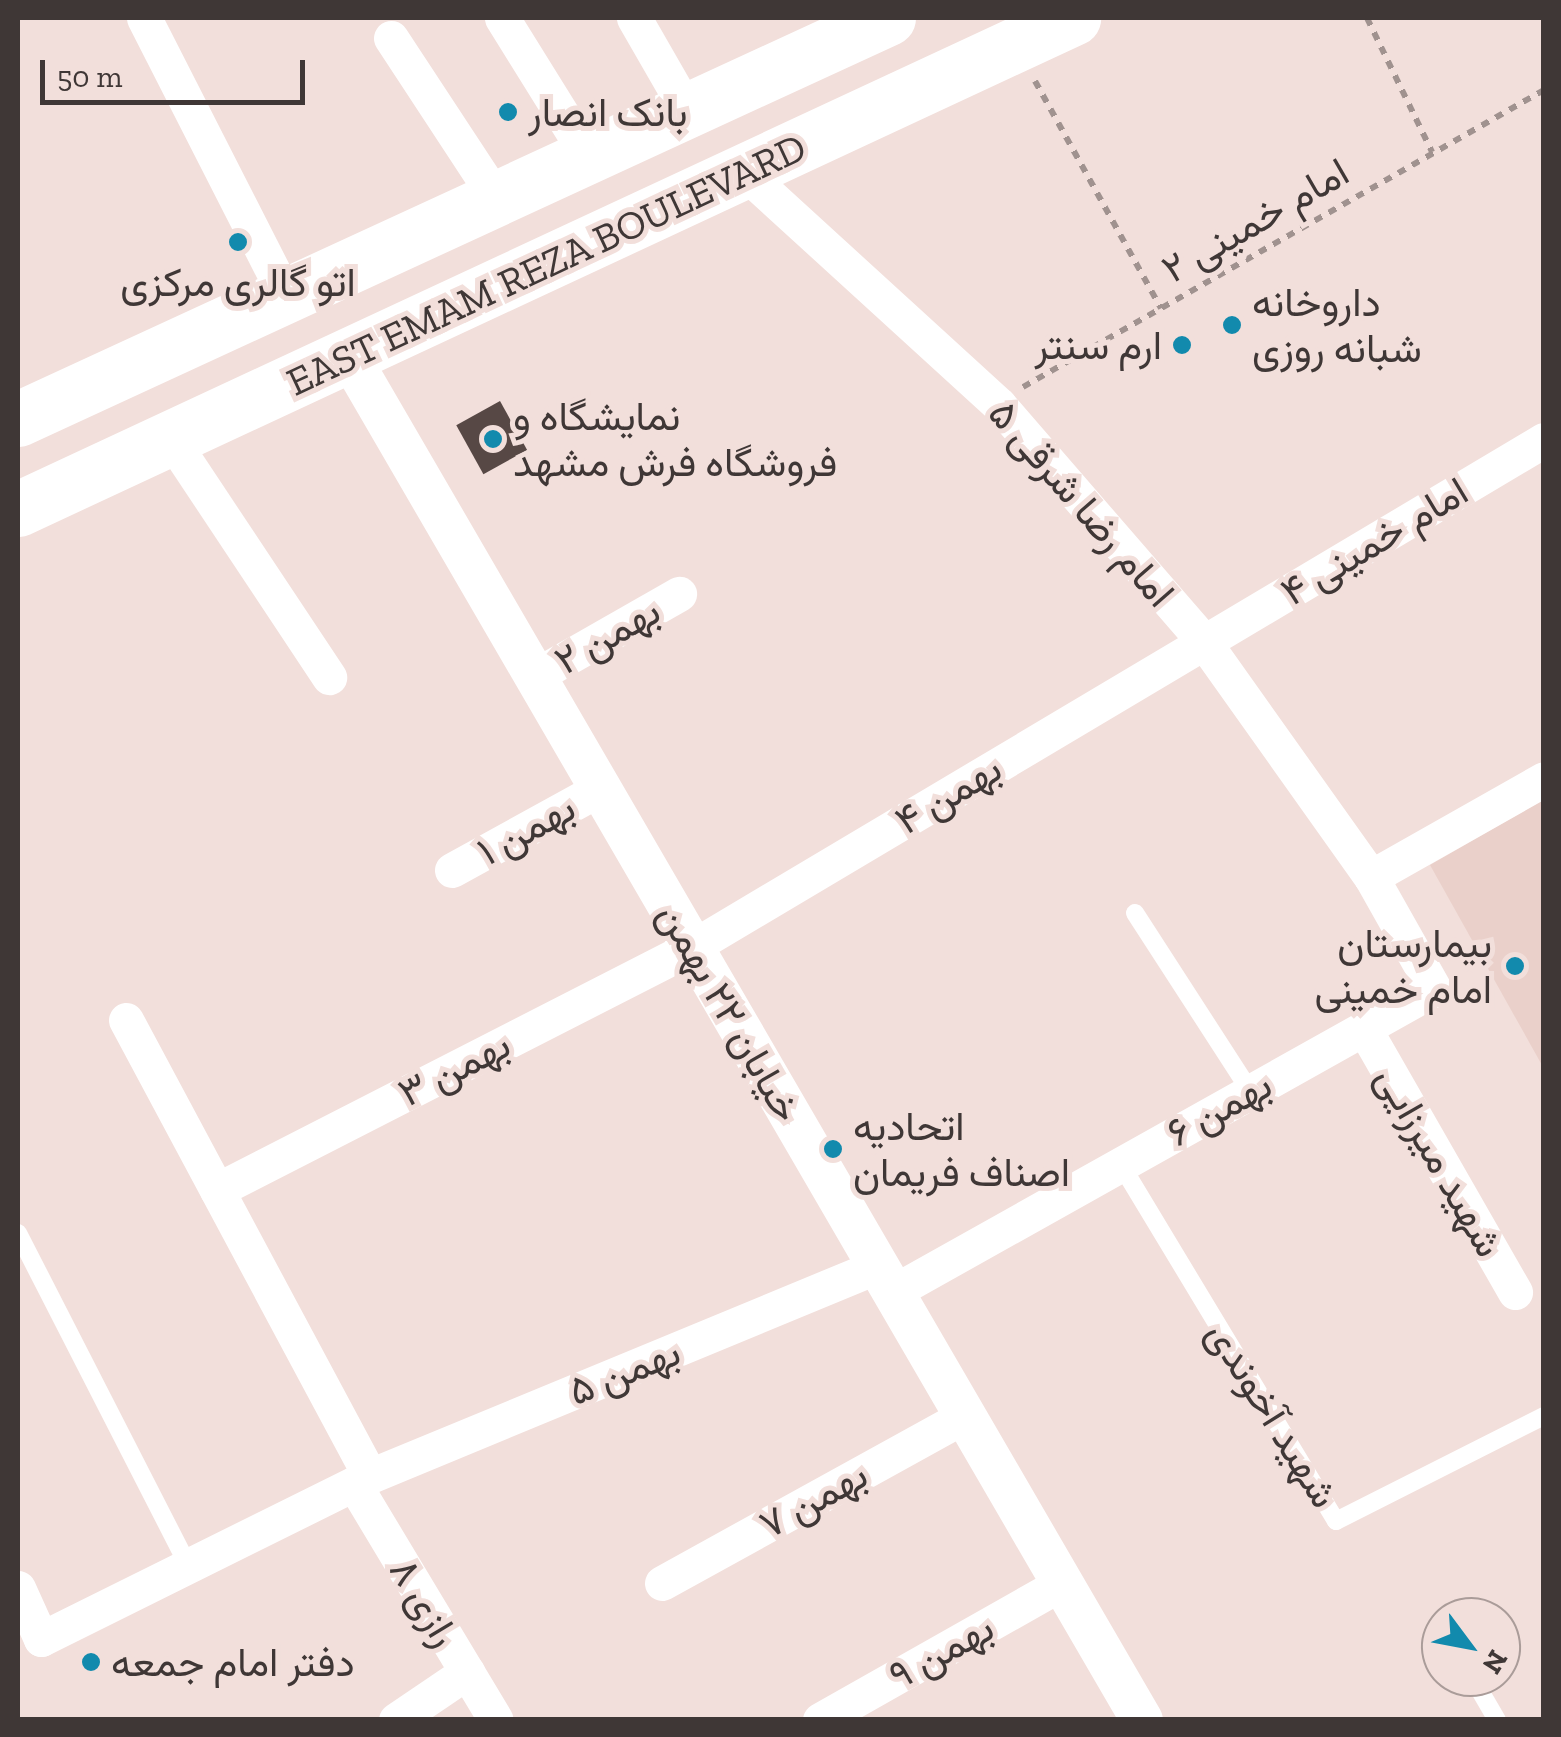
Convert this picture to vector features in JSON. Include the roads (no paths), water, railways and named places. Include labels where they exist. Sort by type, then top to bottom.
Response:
[{"type":"main road","name":"EAST EMAM REZA BOULEVARD","points":[[18,419],[888,18]]},
{"type":"main road","name":"EAST EMAM REZA BOULEVARD","points":[[18,509],[1073,18]]},
{"type":"street","points":[[144,18],[285,295]]},
{"type":"street","points":[[502,18],[588,156]]},
{"type":"street","points":[[634,18],[687,110]]},
{"type":"street","points":[[392,38],[496,198]]},
{"type":"street","name":"امام رضا شرقی ۵","points":[[744,172],[999,405],[1204,642],[1371,877]]},
{"type":"street","name":"خیابان ۲۲ بهمن","points":[[349,356],[1142,1720]]},
{"type":"street","points":[[170,439],[329,677]]},
{"type":"street","name":"امام خمینی ۴","points":[[1204,642],[1544,440]]},
{"type":"street","name":"بهمن ۲","points":[[535,676],[679,594]]},
{"type":"street","name":"بهمن ۴","points":[[692,947],[1204,642]]},
{"type":"street","points":[[1371,877],[1544,779]]},
{"type":"street","name":"بهمن ۱","points":[[452,870],[600,788]]},
{"type":"street","name":"بهمن ۶","points":[[886,1279],[1120,1163],[1434,989],[1371,877]]},
{"type":"street","name":"بهمن ۳","points":[[216,1190],[692,947]]},
{"type":"street","name":"رازی ۸","points":[[126,1020],[362,1480],[496,1720]]},
{"type":"street","name":"شهید میرزایی","points":[[1365,1030],[1515,1292]]},
{"type":"street","name":"بهمن ۵","points":[[30,1644],[362,1480],[886,1279]]},
{"type":"street","name":"بهمن ۷","points":[[662,1583],[965,1416]]},
{"type":"street","name":"بهمن ۹","points":[[820,1720],[1062,1583]]},
{"type":"street","points":[[18,1588],[30,1644]]},
{"type":"street","points":[[396,1720],[467,1672]]},
{"type":"lane","points":[[1135,913],[1249,1089]]},
{"type":"lane","name":"شهید آخوندی","points":[[1120,1163],[1336,1521],[1544,1416]]},
{"type":"lane","points":[[18,1233],[188,1565]]},
{"type":"lane","points":[[1484,1697],[1497,1720]]},
{"type":"place","name":"بانک انصار","points":[[508,112]]},
{"type":"place","name":"اتو گالری مرکزی","points":[[238,242]]},
{"type":"place","name":"داروخانه شبانه روزی","points":[[1232,325]]},
{"type":"place","name":"ارم سنتر","points":[[1182,345]]},
{"type":"place","name":"نمایشگاه و فروشگاه فرش مشهد","points":[[493,439]]},
{"type":"place","name":"بیمارستان امام خمینی","points":[[1515,966]]},
{"type":"place","name":"اتحادیه اصناف فریمان","points":[[833,1149]]},
{"type":"place","name":"دفتر امام جمعه","points":[[91,1662]]}]
